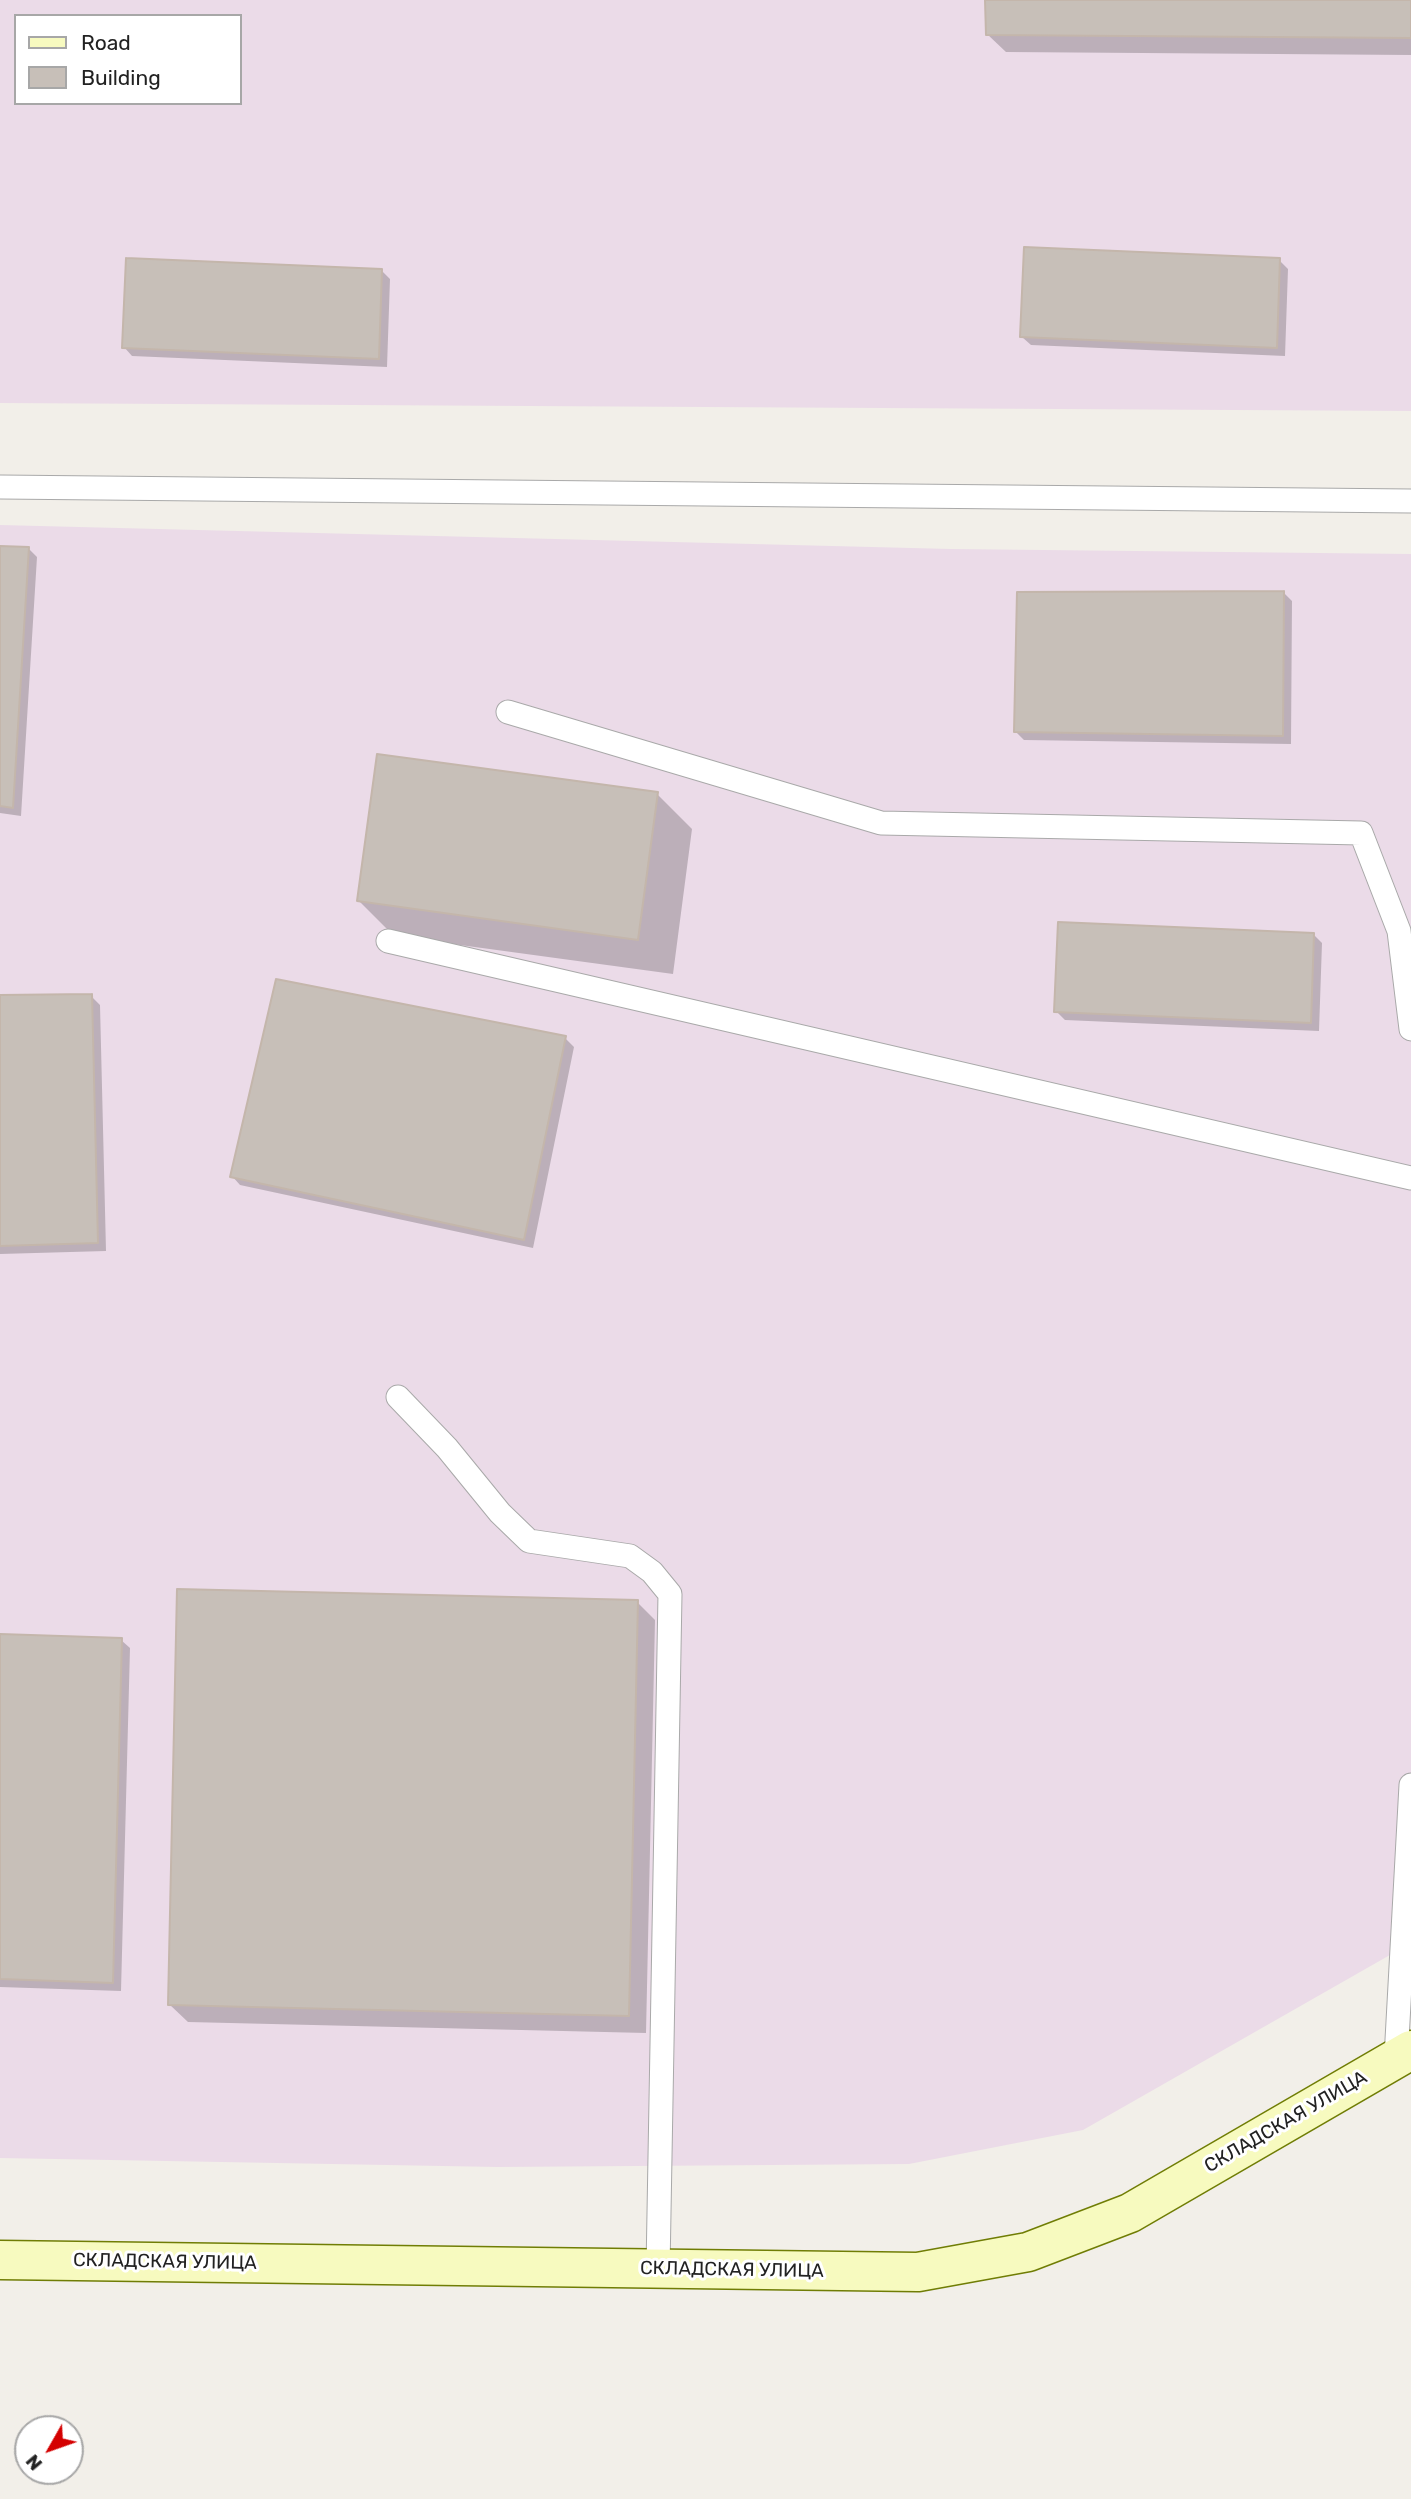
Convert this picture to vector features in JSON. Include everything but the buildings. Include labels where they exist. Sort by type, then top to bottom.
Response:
[{"type":"main road","name":"СКЛАДСКАЯ УЛИЦА","points":[[0,2260],[918,2273],[1028,2252],[1130,2213],[1404,2054]]},
{"type":"lane","points":[[0,487],[1411,501]]},
{"type":"lane","points":[[508,712],[881,823],[1360,833],[1399,931],[1411,1029]]},
{"type":"lane","points":[[388,941],[1411,1178]]},
{"type":"lane","points":[[398,1397],[447,1448],[500,1513],[529,1541],[630,1556],[652,1573],[670,1594],[658,2269]]},
{"type":"lane","points":[[1404,2054],[1411,1785]]},
{"type":"shaded area","points":[[0,0],[1411,0],[1411,411],[0,403]]},
{"type":"shaded area","points":[[0,525],[951,549],[1411,554],[1411,1943],[1083,2130],[909,2164],[498,2167],[0,2158]]}]
